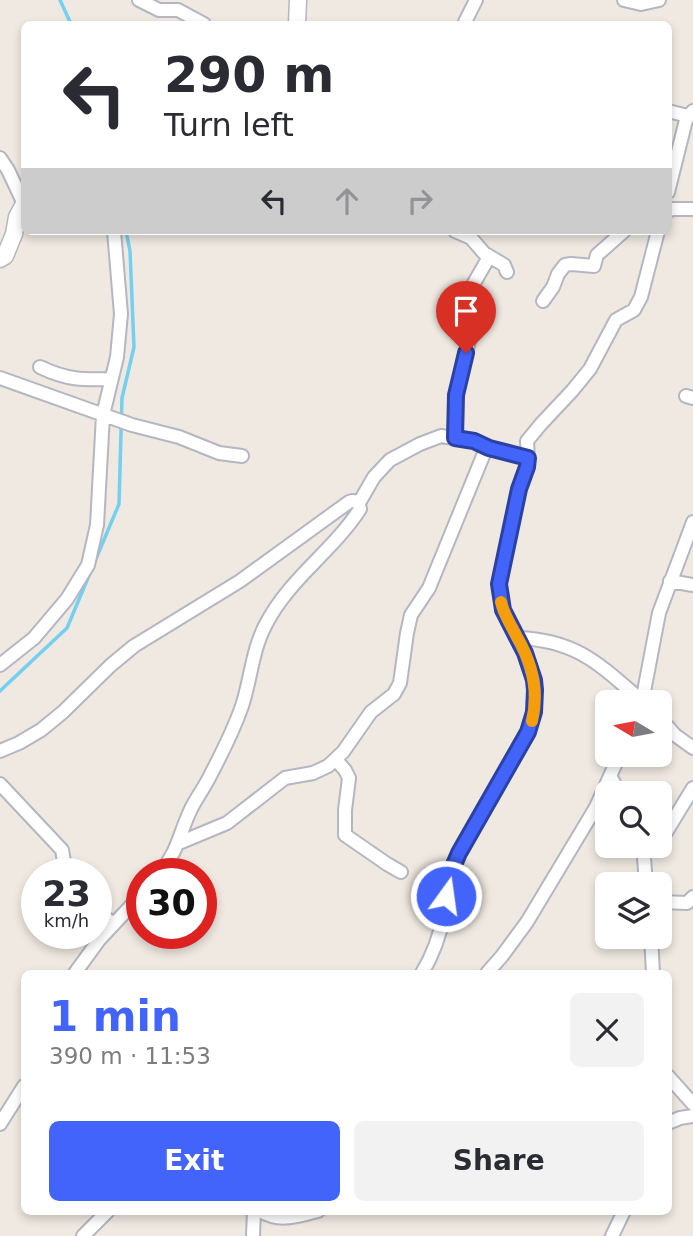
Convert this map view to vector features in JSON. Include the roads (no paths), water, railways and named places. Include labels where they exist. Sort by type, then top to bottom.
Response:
[{"type":"street","points":[[139,0],[159,10],[178,10],[198,21]]},
{"type":"street","points":[[297,21],[298,0]]},
{"type":"street","points":[[466,21],[476,0]]},
{"type":"street","points":[[624,0],[641,4],[659,0]]},
{"type":"street","points":[[672,112],[690,114],[686,120],[672,176]]},
{"type":"street","points":[[0,158],[21,198]]},
{"type":"street","points":[[672,209],[693,209]]},
{"type":"street","points":[[0,259],[5,256],[21,210]]},
{"type":"street","points":[[0,665],[33,638],[67,598],[88,565],[97,525],[103,415],[117,357],[121,314],[114,235]]},
{"type":"street","points":[[464,235],[471,238],[489,257],[502,263],[507,272]]},
{"type":"street","points":[[543,301],[565,265],[594,266],[597,254],[619,235]]},
{"type":"street","points":[[423,970],[438,937],[454,863],[532,722],[534,680],[525,653],[503,610],[499,584],[519,489],[527,467],[529,439],[590,369],[613,323],[638,305],[657,235]]},
{"type":"street","points":[[455,438],[456,395],[471,332],[474,282],[489,257]]},
{"type":"street","points":[[40,367],[57,375],[83,380],[111,379]]},
{"type":"street","points":[[0,379],[132,425],[179,437],[219,453],[242,456]]},
{"type":"street","points":[[171,858],[188,814],[211,774],[242,706],[254,655],[265,627],[288,591],[351,523],[374,477],[390,460],[441,436],[474,441],[489,448],[528,458]]},
{"type":"street","points":[[179,843],[227,823],[285,778],[313,773],[328,766],[350,744],[371,712],[390,699],[397,688],[411,615],[429,588],[484,452],[489,448]]},
{"type":"street","points":[[0,751],[41,730],[134,646],[240,581],[350,502],[359,503]]},
{"type":"street","points":[[646,690],[654,631],[693,522]]},
{"type":"street","points":[[670,581],[693,585]]},
{"type":"street","points":[[518,638],[556,643],[582,653],[632,690]]},
{"type":"street","points":[[672,732],[693,748]]},
{"type":"street","points":[[336,760],[349,778],[345,835],[401,872]]},
{"type":"street","points":[[489,970],[527,922],[596,807],[614,767]]},
{"type":"street","points":[[610,776],[613,781]]},
{"type":"street","points":[[0,784],[62,850],[63,858]]},
{"type":"street","points":[[672,823],[693,788]]},
{"type":"street","points":[[672,902],[687,902],[693,898]]},
{"type":"street","points":[[77,970],[126,911]]},
{"type":"street","points":[[652,949],[653,970]]},
{"type":"street","points":[[672,1080],[693,1104]]},
{"type":"street","points":[[0,1124],[21,1091]]},
{"type":"street","points":[[672,1121],[693,1116]]},
{"type":"street","points":[[83,1236],[104,1215]]},
{"type":"street","points":[[253,1236],[254,1215]]},
{"type":"street","points":[[267,1215],[285,1218],[299,1215]]},
{"type":"street","points":[[612,1236],[622,1215]]},
{"type":"waterway","points":[[60,0],[70,21]]},
{"type":"waterway","points":[[0,691],[67,628],[119,504],[122,398],[134,347],[130,251],[127,235]]}]
